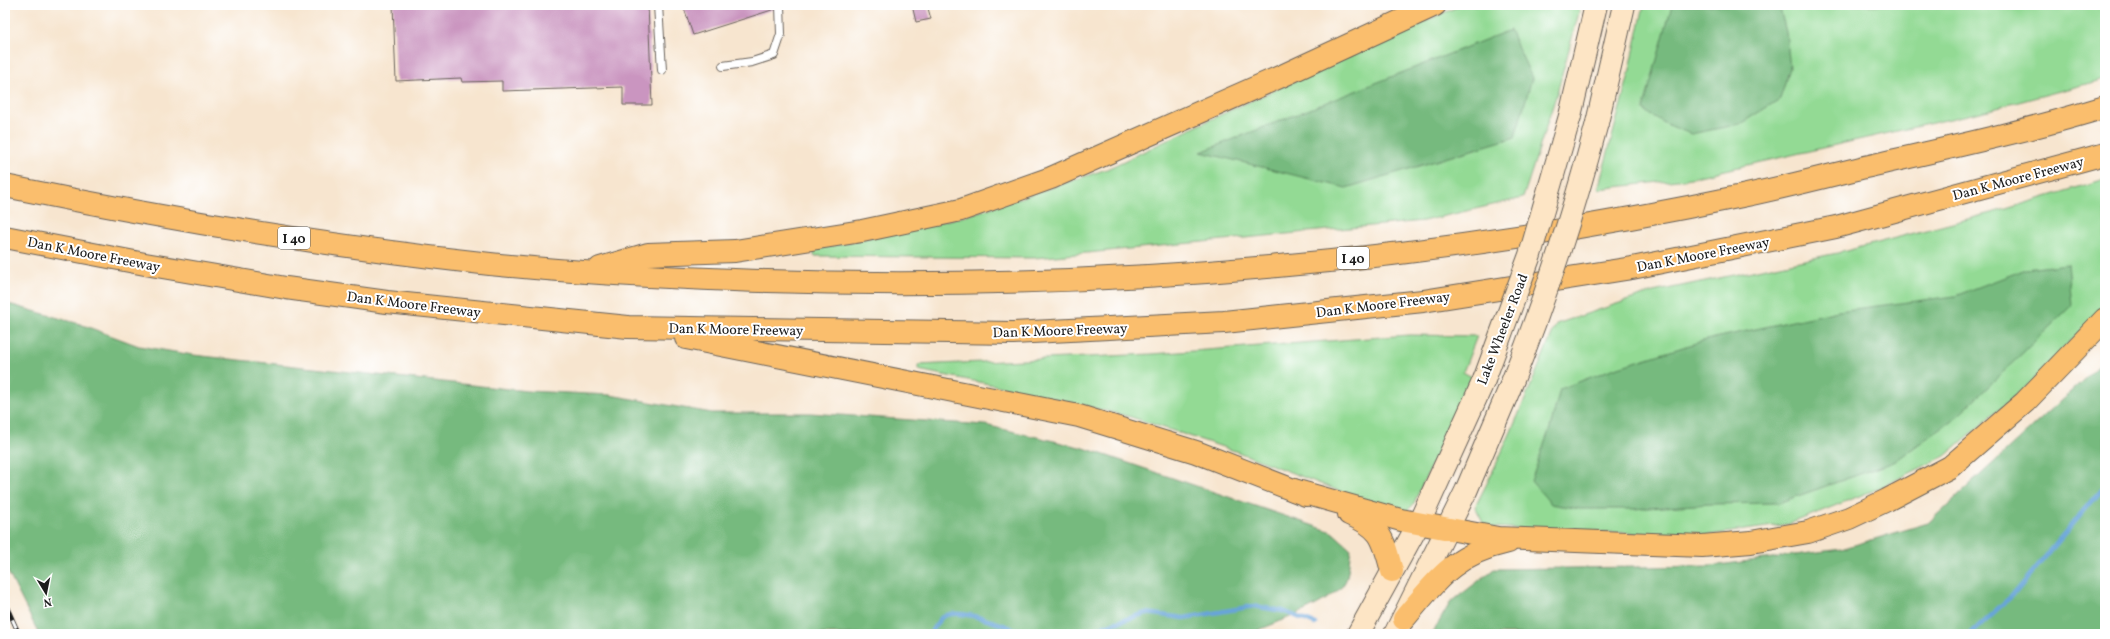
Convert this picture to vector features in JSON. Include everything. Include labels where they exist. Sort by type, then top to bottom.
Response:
[{"type":"highway","points":[[586,272],[648,254],[735,251],[862,231],[961,210],[1051,178],[1284,75],[1435,5]]},
{"type":"highway","name":"I 40","points":[[5,186],[217,227],[401,253],[586,272],[799,282],[936,284],[1046,281],[1164,275],[1397,254],[1551,232],[1742,197],[1913,156],[2105,107]]},
{"type":"highway","name":"Dan K Moore Freeway","points":[[5,237],[145,264],[286,288],[387,302],[628,327],[1013,334],[1224,322],[1423,301],[1632,268],[1836,227],[2105,154]]},
{"type":"highway","points":[[1294,490],[1419,523],[1498,538],[1518,540],[1702,546],[1751,542],[1808,532],[1849,518],[1950,467],[2025,402],[2105,319]]},
{"type":"highway","points":[[628,327],[1079,416],[1196,452],[1294,490],[1372,525],[1385,543],[1392,571]]},
{"type":"highway","points":[[1400,626],[1438,579],[1453,565],[1478,550],[1518,540]]},
{"type":"main road","name":"Lake Wheeler Road","points":[[1358,634],[1419,523],[1484,380],[1530,255],[1570,116],[1596,5]]},
{"type":"main road","name":"Lake Wheeler Road","points":[[1400,626],[1466,491],[1510,390],[1536,322],[1580,189],[1624,5]]},
{"type":"lane","points":[[658,5],[662,70]]},
{"type":"lane","points":[[723,66],[752,62],[774,55],[781,34],[780,5]]},
{"type":"green space","points":[[1461,5],[1581,5],[1557,93],[1523,198],[1423,221],[1034,258],[814,256],[814,250],[966,216],[1107,169],[1218,116]]},
{"type":"green space","points":[[1644,5],[2105,5],[2105,79],[1981,112],[1686,179],[1598,189],[1628,78]]},
{"type":"green space","points":[[1672,5],[1779,5],[1786,32],[1790,68],[1780,99],[1740,124],[1691,134],[1666,124],[1643,110]]},
{"type":"green space","points":[[1510,30],[1532,78],[1515,137],[1346,188],[1201,152]]},
{"type":"green space","points":[[2105,179],[2105,305],[2029,384],[1945,456],[1877,489],[1789,524],[1701,536],[1485,527],[1475,507],[1508,439],[1556,324],[1653,292],[1842,252],[2006,209]]},
{"type":"green space","points":[[2068,264],[2072,305],[1959,415],[1894,462],[1778,503],[1710,504],[1633,509],[1580,509],[1551,504],[1531,481],[1550,428],[1560,389],[1612,369],[1706,340],[1838,311],[1955,296],[2026,269]]},
{"type":"green space","points":[[5,303],[80,324],[139,346],[193,355],[527,391],[610,395],[712,413],[810,413],[985,425],[1084,448],[1332,532],[1351,549],[1348,573],[1346,580],[1340,588],[1330,597],[1303,612],[1250,634],[39,634],[5,566]]},
{"type":"green space","points":[[1409,335],[1477,336],[1463,372],[1472,377],[1413,505],[1407,511],[1365,501],[1238,452],[1131,417],[1024,391],[918,370],[918,365],[1152,354]]},
{"type":"green space","points":[[2105,360],[2105,634],[1432,634],[1450,603],[1494,569],[1711,566],[1841,549],[1928,523]]},
{"type":"building","points":[[393,5],[648,5],[652,105],[623,105],[623,87],[502,91],[502,81],[462,82],[461,78],[396,81]]},
{"type":"building","points":[[683,5],[775,5],[775,9],[693,35]]},
{"type":"building","points":[[912,5],[927,5],[931,19],[916,22]]},
{"type":"waterway","points":[[1970,634],[2015,593],[2105,486]]},
{"type":"waterway","points":[[1080,634],[1146,613],[1184,618],[1254,606],[1283,611],[1315,624]]},
{"type":"waterway","points":[[930,634],[941,618],[949,614],[972,616],[1030,634]]},
{"type":"railway","points":[[5,603],[19,634]]}]
